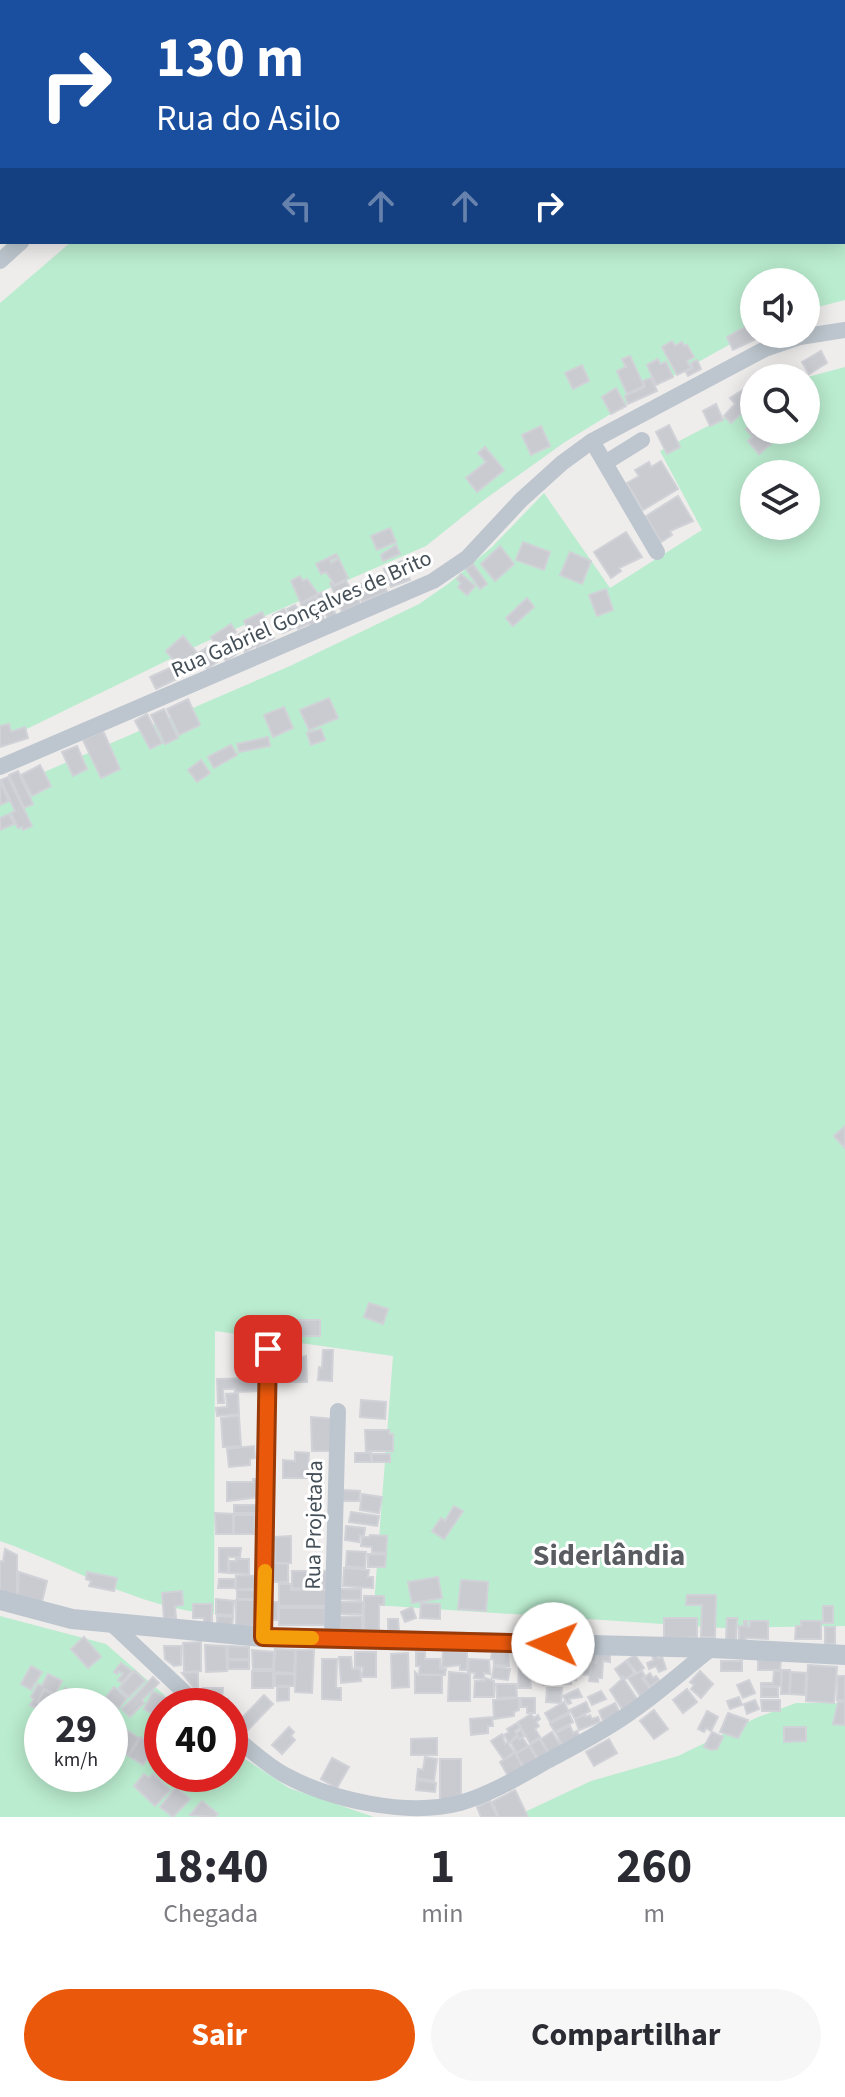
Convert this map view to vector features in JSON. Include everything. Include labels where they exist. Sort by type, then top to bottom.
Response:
[{"type":"street","points":[[0,261],[19,244]]},
{"type":"street","name":"Rua Gabriel Gonçalves de Brito","points":[[0,767],[433,581],[467,558],[521,500],[592,441],[765,349],[800,337],[845,330]]},
{"type":"street","points":[[605,463],[642,440]]},
{"type":"street","points":[[592,441],[657,552]]},
{"type":"street","points":[[263,1637],[268,1349]]},
{"type":"street","name":"Rua Projetada","points":[[332,1639],[338,1411]]},
{"type":"street","points":[[0,1600],[72,1619],[113,1625],[263,1637],[712,1648],[845,1655]]},
{"type":"street","points":[[113,1625],[180,1688]]},
{"type":"street","points":[[248,1747],[280,1772],[327,1792],[359,1801],[439,1807],[459,1803],[503,1786],[631,1712],[712,1648]]},
{"type":"green space","points":[[69,244],[845,244],[845,300],[820,306],[820,268],[740,268],[740,339],[565,442],[426,546],[203,643],[0,742],[0,303]]},
{"type":"green space","points":[[845,367],[845,1626],[723,1628],[374,1605],[393,1356],[215,1331],[214,1614],[158,1604],[131,1595],[0,1541],[0,791],[290,666],[419,604],[492,547],[544,493],[610,588],[702,530],[660,451],[740,409],[740,444],[820,444],[820,374]]},
{"type":"green space","points":[[0,1616],[106,1644],[156,1688],[144,1688],[144,1792],[248,1792],[248,1761],[289,1788],[374,1817],[0,1817]]},
{"type":"green space","points":[[796,1703],[845,1703],[845,1817],[514,1817],[591,1781],[678,1756],[756,1718]]},
{"type":"building","points":[[740,330],[740,347],[733,350],[727,337]]},
{"type":"building","points":[[672,341],[675,346],[682,342],[684,346],[687,345],[694,357],[687,361],[691,368],[677,375],[662,347]]},
{"type":"building","points":[[821,351],[827,363],[820,367],[820,364],[802,362]]},
{"type":"building","points":[[630,356],[644,386],[627,394],[617,371],[626,367],[622,359]]},
{"type":"building","points":[[658,359],[660,364],[666,362],[673,377],[656,385],[647,365]]},
{"type":"building","points":[[697,360],[701,369],[688,376],[686,372],[693,368],[691,363]]},
{"type":"building","points":[[582,365],[589,381],[573,389],[565,373]]},
{"type":"building","points":[[651,378],[657,391],[628,404],[625,396],[645,387],[643,381]]},
{"type":"building","points":[[616,388],[626,406],[611,414],[602,397]]},
{"type":"building","points":[[740,392],[740,414],[731,423],[724,416],[735,404],[730,398]]},
{"type":"building","points":[[716,404],[723,420],[710,426],[703,411]]},
{"type":"building","points":[[669,425],[680,447],[667,454],[656,432]]},
{"type":"building","points":[[541,426],[550,446],[531,455],[522,435]]},
{"type":"building","points":[[751,444],[771,444],[759,454]]},
{"type":"building","points":[[485,447],[504,470],[477,492],[466,478],[486,462],[478,453]]},
{"type":"building","points":[[661,461],[678,489],[643,510],[627,483],[639,476],[635,470],[649,462],[651,467]]},
{"type":"building","points":[[678,496],[693,521],[670,531],[672,535],[661,542],[646,516]]},
{"type":"building","points":[[390,528],[396,542],[377,550],[371,536]]},
{"type":"building","points":[[626,532],[642,557],[619,568],[621,571],[611,578],[594,552]]},
{"type":"building","points":[[523,542],[550,552],[544,570],[516,560]]},
{"type":"building","points":[[396,545],[400,554],[383,561],[381,555]]},
{"type":"building","points":[[500,546],[514,564],[495,581],[481,564]]},
{"type":"building","points":[[570,552],[591,561],[582,584],[560,575]]},
{"type":"building","points":[[336,554],[338,557],[330,560],[331,563],[339,559],[348,578],[335,585],[326,572],[321,574],[316,564]]},
{"type":"building","points":[[402,561],[410,580],[391,587],[384,569]]},
{"type":"building","points":[[473,564],[487,584],[480,589],[466,569]]},
{"type":"building","points":[[461,574],[475,586],[467,595],[458,587],[461,583],[457,579]]},
{"type":"building","points":[[300,576],[303,581],[307,579],[318,594],[301,603],[291,581]]},
{"type":"building","points":[[381,576],[387,592],[362,602],[356,586]]},
{"type":"building","points":[[346,581],[350,588],[354,587],[357,595],[354,598],[357,596],[360,604],[342,612],[330,583],[333,582],[334,586]]},
{"type":"building","points":[[606,589],[613,610],[597,616],[589,595]]},
{"type":"building","points":[[325,591],[336,615],[328,619],[316,595]]},
{"type":"building","points":[[315,597],[321,608],[307,615],[301,604]]},
{"type":"building","points":[[527,598],[534,607],[513,626],[506,618]]},
{"type":"building","points":[[295,605],[308,624],[298,629],[287,609]]},
{"type":"building","points":[[284,609],[294,628],[283,633],[273,615]]},
{"type":"building","points":[[320,611],[324,619],[310,626],[306,617]]},
{"type":"building","points":[[262,612],[274,638],[257,647],[244,621]]},
{"type":"building","points":[[231,624],[236,632],[232,635],[242,650],[226,661],[211,637]]},
{"type":"building","points":[[246,630],[255,646],[245,652],[236,636]]},
{"type":"building","points":[[183,636],[197,653],[180,668],[166,651]]},
{"type":"building","points":[[211,645],[220,660],[207,669],[197,654]]},
{"type":"building","points":[[176,665],[181,677],[156,689],[150,677]]},
{"type":"building","points":[[329,698],[338,718],[309,730],[300,710]]},
{"type":"building","points":[[188,699],[200,725],[179,735],[167,709]]},
{"type":"building","points":[[284,707],[293,728],[273,737],[264,715]]},
{"type":"building","points":[[164,709],[178,738],[165,744],[151,715]]},
{"type":"building","points":[[147,714],[162,743],[150,749],[135,721]]},
{"type":"building","points":[[9,724],[11,732],[25,727],[28,738],[0,747],[0,726]]},
{"type":"building","points":[[321,729],[325,740],[311,745],[307,733]]},
{"type":"building","points":[[103,731],[120,769],[101,778],[83,740]]},
{"type":"building","points":[[268,737],[270,746],[239,752],[237,744]]},
{"type":"building","points":[[231,745],[237,755],[214,768],[208,757]]},
{"type":"building","points":[[77,746],[87,769],[73,776],[62,752]]},
{"type":"building","points":[[201,760],[210,773],[197,782],[188,770]]},
{"type":"building","points":[[40,765],[51,786],[32,796],[21,775]]},
{"type":"building","points":[[18,771],[33,804],[24,808],[9,775]]},
{"type":"building","points":[[8,777],[32,826],[23,830],[22,827],[18,828],[11,813],[15,811],[1,780]]},
{"type":"building","points":[[0,781],[9,801],[0,805]]},
{"type":"building","points":[[9,814],[14,824],[0,830],[0,818]]},
{"type":"building","points":[[845,1126],[845,1148],[834,1136]]},
{"type":"building","points":[[369,1303],[388,1309],[383,1324],[364,1317]]},
{"type":"building","points":[[298,1320],[320,1320],[320,1336],[298,1336]]},
{"type":"building","points":[[275,1346],[284,1346],[284,1367],[297,1367],[297,1358],[306,1356],[307,1382],[287,1382],[287,1377],[275,1378]]},
{"type":"building","points":[[285,1348],[300,1348],[296,1366],[286,1366]]},
{"type":"building","points":[[323,1350],[333,1350],[332,1381],[318,1380]]},
{"type":"building","points":[[260,1378],[261,1391],[223,1389],[224,1403],[218,1403],[217,1379]]},
{"type":"building","points":[[238,1393],[239,1414],[217,1416],[216,1408],[227,1407],[226,1394]]},
{"type":"building","points":[[361,1400],[386,1402],[385,1419],[360,1417]]},
{"type":"building","points":[[239,1416],[241,1446],[223,1447],[221,1418]]},
{"type":"building","points":[[311,1417],[333,1419],[332,1451],[312,1451]]},
{"type":"building","points":[[365,1430],[389,1430],[389,1434],[393,1434],[393,1451],[366,1451]]},
{"type":"building","points":[[254,1446],[255,1458],[250,1459],[250,1465],[229,1467],[227,1449]]},
{"type":"building","points":[[295,1452],[309,1453],[308,1478],[283,1478],[283,1460],[295,1461]]},
{"type":"building","points":[[355,1453],[371,1453],[371,1462],[355,1462]]},
{"type":"building","points":[[372,1454],[390,1454],[390,1462],[372,1462]]},
{"type":"building","points":[[253,1479],[259,1479],[259,1497],[227,1501],[227,1482],[253,1482]]},
{"type":"building","points":[[343,1490],[360,1491],[359,1501],[343,1501]]},
{"type":"building","points":[[362,1494],[382,1497],[379,1513],[360,1510]]},
{"type":"building","points":[[234,1505],[256,1505],[256,1513],[234,1513]]},
{"type":"building","points":[[454,1506],[463,1511],[444,1539],[432,1531],[441,1518],[445,1521]]},
{"type":"building","points":[[351,1512],[379,1516],[377,1526],[349,1522]]},
{"type":"building","points":[[215,1513],[233,1514],[233,1534],[216,1534]]},
{"type":"building","points":[[234,1515],[255,1515],[254,1534],[234,1534]]},
{"type":"building","points":[[346,1526],[365,1528],[359,1542],[345,1540]]},
{"type":"building","points":[[291,1536],[291,1563],[275,1563],[275,1537]]},
{"type":"building","points":[[387,1536],[386,1553],[372,1552],[372,1547],[361,1546],[362,1537]]},
{"type":"building","points":[[219,1548],[241,1548],[240,1557],[228,1557],[228,1573],[219,1572]]},
{"type":"building","points":[[5,1549],[17,1555],[17,1596],[0,1592],[0,1561],[3,1562]]},
{"type":"building","points":[[347,1551],[366,1552],[365,1568],[346,1566]]},
{"type":"building","points":[[368,1554],[386,1555],[385,1567],[368,1567]]},
{"type":"building","points":[[249,1559],[249,1574],[229,1573],[229,1561]]},
{"type":"building","points":[[271,1563],[288,1564],[288,1582],[271,1582]]},
{"type":"building","points":[[344,1568],[369,1570],[368,1577],[373,1577],[373,1588],[343,1586]]},
{"type":"building","points":[[292,1571],[327,1571],[326,1589],[292,1588]]},
{"type":"building","points":[[19,1572],[47,1581],[42,1602],[18,1595]]},
{"type":"building","points":[[87,1572],[117,1578],[114,1591],[89,1586],[91,1581],[86,1579]]},
{"type":"building","points":[[236,1575],[259,1576],[259,1589],[236,1589]]},
{"type":"building","points":[[438,1577],[442,1598],[412,1603],[408,1582]]},
{"type":"building","points":[[219,1579],[235,1579],[234,1588],[218,1588]]},
{"type":"building","points":[[461,1580],[488,1582],[486,1611],[458,1609]]},
{"type":"building","points":[[279,1584],[291,1584],[291,1590],[327,1590],[327,1606],[279,1606]]},
{"type":"building","points":[[339,1589],[361,1589],[361,1600],[338,1599]]},
{"type":"building","points":[[237,1590],[255,1590],[255,1599],[237,1599]]},
{"type":"building","points":[[182,1591],[183,1605],[175,1606],[176,1618],[164,1619],[162,1593]]},
{"type":"building","points":[[687,1595],[716,1595],[715,1637],[701,1637],[702,1605],[686,1605]]},
{"type":"building","points":[[364,1596],[384,1596],[384,1605],[379,1605],[379,1630],[364,1630]]},
{"type":"building","points":[[216,1599],[234,1601],[233,1615],[216,1614]]},
{"type":"building","points":[[236,1600],[256,1600],[256,1626],[236,1626]]},
{"type":"building","points":[[270,1602],[278,1602],[278,1620],[270,1620]]},
{"type":"building","points":[[339,1602],[363,1602],[362,1614],[339,1614]]},
{"type":"building","points":[[421,1603],[440,1604],[440,1619],[420,1618]]},
{"type":"building","points":[[193,1604],[212,1604],[212,1624],[204,1624],[204,1618],[193,1618]]},
{"type":"building","points":[[823,1606],[833,1606],[833,1623],[823,1623]]},
{"type":"building","points":[[412,1607],[416,1618],[405,1622],[401,1612]]},
{"type":"building","points":[[279,1608],[325,1608],[325,1625],[279,1625]]},
{"type":"building","points":[[217,1616],[233,1617],[232,1627],[217,1626]]},
{"type":"building","points":[[362,1616],[362,1630],[340,1630],[339,1617]]},
{"type":"building","points":[[664,1618],[697,1618],[697,1637],[664,1638]]},
{"type":"building","points":[[727,1618],[737,1618],[736,1642],[726,1641]]},
{"type":"building","points":[[388,1619],[398,1619],[399,1632],[388,1633]]},
{"type":"building","points":[[744,1621],[750,1627],[750,1621],[768,1621],[768,1639],[746,1638],[746,1641],[739,1641],[739,1626],[744,1626]]},
{"type":"building","points":[[801,1621],[821,1621],[821,1639],[795,1639],[796,1626],[801,1626]]},
{"type":"building","points":[[825,1627],[835,1627],[835,1644],[825,1644]]},
{"type":"building","points":[[84,1637],[101,1657],[88,1668],[71,1649]]},
{"type":"building","points":[[201,1642],[201,1671],[184,1672],[183,1643]]},
{"type":"building","points":[[205,1645],[226,1646],[227,1671],[206,1672]]},
{"type":"building","points":[[164,1646],[181,1646],[181,1665],[174,1666],[165,1659]]},
{"type":"building","points":[[228,1646],[249,1647],[249,1659],[228,1659]]},
{"type":"building","points":[[275,1649],[295,1650],[294,1673],[274,1672]]},
{"type":"building","points":[[252,1650],[274,1652],[273,1669],[253,1669]]},
{"type":"building","points":[[296,1650],[314,1650],[312,1693],[295,1692]]},
{"type":"building","points":[[443,1651],[467,1652],[467,1670],[460,1670],[460,1665],[442,1667]]},
{"type":"building","points":[[492,1651],[508,1652],[509,1666],[494,1665]]},
{"type":"building","points":[[355,1652],[376,1652],[376,1677],[362,1677],[363,1667],[355,1667]]},
{"type":"building","points":[[416,1652],[425,1652],[425,1659],[440,1659],[440,1669],[446,1669],[445,1675],[419,1674]]},
{"type":"building","points":[[408,1653],[409,1687],[392,1688],[391,1654]]},
{"type":"building","points":[[575,1653],[596,1654],[596,1662],[591,1661],[590,1675],[577,1674]]},
{"type":"building","points":[[598,1654],[610,1655],[610,1662],[603,1661],[602,1678],[598,1678],[598,1682],[589,1681],[592,1663],[597,1663]]},
{"type":"building","points":[[635,1655],[644,1668],[637,1673],[627,1660]]},
{"type":"building","points":[[656,1655],[658,1659],[662,1657],[666,1669],[659,1672],[656,1666],[649,1669],[647,1663],[654,1660],[652,1656]]},
{"type":"building","points":[[560,1656],[570,1657],[569,1661],[573,1661],[576,1680],[571,1680],[571,1684],[563,1684],[564,1659]]},
{"type":"building","points":[[339,1657],[351,1657],[352,1669],[360,1669],[361,1681],[341,1683]]},
{"type":"building","points":[[541,1658],[552,1658],[552,1684],[543,1685]]},
{"type":"building","points":[[322,1659],[337,1659],[336,1688],[341,1688],[341,1700],[322,1699]]},
{"type":"building","points":[[469,1659],[489,1660],[490,1674],[484,1673],[484,1679],[474,1678],[475,1673],[468,1672]]},
{"type":"building","points":[[228,1660],[249,1660],[249,1669],[228,1669]]},
{"type":"building","points":[[553,1660],[562,1660],[562,1684],[553,1683]]},
{"type":"building","points":[[758,1660],[781,1660],[780,1670],[758,1670]]},
{"type":"building","points":[[626,1661],[634,1673],[625,1679],[615,1669]]},
{"type":"building","points":[[721,1661],[742,1661],[742,1671],[721,1671]]},
{"type":"building","points":[[121,1663],[132,1671],[122,1683],[118,1680],[123,1674],[114,1672]]},
{"type":"building","points":[[519,1663],[533,1663],[533,1676],[527,1676],[531,1688],[518,1688]]},
{"type":"building","points":[[808,1665],[837,1667],[834,1703],[806,1701]]},
{"type":"building","points":[[31,1666],[42,1672],[32,1688],[21,1684]]},
{"type":"building","points":[[494,1666],[510,1669],[508,1680],[492,1678]]},
{"type":"building","points":[[782,1670],[790,1670],[789,1694],[781,1694]]},
{"type":"building","points":[[135,1671],[145,1681],[129,1697],[128,1688],[119,1688]]},
{"type":"building","points":[[252,1671],[273,1671],[273,1688],[252,1688]]},
{"type":"building","points":[[642,1671],[645,1676],[642,1678],[650,1689],[640,1696],[628,1678]]},
{"type":"building","points":[[700,1671],[713,1684],[701,1698],[691,1689],[694,1685],[690,1682]]},
{"type":"building","points":[[774,1671],[781,1671],[781,1686],[761,1686],[761,1683],[773,1683]]},
{"type":"building","points":[[198,1672],[198,1687],[194,1688],[182,1673]]},
{"type":"building","points":[[415,1672],[418,1675],[442,1675],[442,1693],[415,1693]]},
{"type":"building","points":[[449,1672],[470,1674],[470,1701],[448,1701]]},
{"type":"building","points":[[791,1672],[806,1673],[805,1695],[790,1694]]},
{"type":"building","points":[[650,1673],[659,1680],[650,1687],[644,1678]]},
{"type":"building","points":[[48,1674],[62,1681],[58,1688],[36,1688],[38,1684],[42,1686]]},
{"type":"building","points":[[275,1674],[294,1674],[294,1686],[275,1686]]},
{"type":"building","points":[[838,1676],[845,1676],[845,1700],[837,1700]]},
{"type":"building","points":[[153,1677],[159,1683],[154,1688],[144,1688],[144,1703],[130,1717],[128,1703]]},
{"type":"building","points":[[485,1678],[494,1681],[494,1697],[474,1697],[475,1681],[485,1681]]},
{"type":"building","points":[[623,1678],[637,1699],[622,1709],[610,1690]]},
{"type":"building","points":[[749,1680],[755,1693],[743,1698],[737,1685]]},
{"type":"building","points":[[496,1684],[516,1684],[517,1697],[497,1698]]},
{"type":"building","points":[[277,1687],[289,1687],[289,1700],[277,1701]]},
{"type":"building","points":[[761,1687],[778,1687],[778,1697],[761,1697]]},
{"type":"building","points":[[547,1688],[562,1688],[561,1703],[546,1702]]},
{"type":"building","points":[[578,1689],[582,1697],[569,1699],[571,1703],[568,1704],[563,1696]]},
{"type":"building","points":[[687,1689],[697,1702],[683,1713],[673,1700]]},
{"type":"building","points":[[601,1691],[606,1699],[592,1705],[588,1697]]},
{"type":"building","points":[[264,1695],[273,1704],[248,1730],[248,1712]]},
{"type":"building","points":[[739,1697],[742,1705],[730,1709],[727,1701]]},
{"type":"building","points":[[519,1698],[519,1710],[514,1712],[514,1716],[494,1719],[493,1700]]},
{"type":"building","points":[[521,1698],[535,1698],[535,1713],[527,1713],[527,1707],[521,1707]]},
{"type":"building","points":[[755,1700],[759,1709],[747,1714],[744,1704]]},
{"type":"building","points":[[761,1700],[780,1700],[780,1711],[762,1711]]},
{"type":"building","points":[[564,1702],[569,1712],[550,1722],[545,1713]]},
{"type":"building","points":[[586,1702],[590,1711],[575,1719],[570,1710]]},
{"type":"building","points":[[838,1702],[845,1702],[845,1725],[833,1724]]},
{"type":"building","points":[[615,1703],[620,1713],[603,1721],[599,1711]]},
{"type":"building","points":[[654,1710],[668,1729],[654,1739],[640,1721]]},
{"type":"building","points":[[707,1711],[718,1717],[711,1731],[706,1728],[704,1732],[698,1729]]},
{"type":"building","points":[[728,1713],[748,1720],[738,1738],[720,1732]]},
{"type":"building","points":[[531,1714],[534,1718],[538,1715],[540,1719],[535,1729],[540,1737],[530,1743],[518,1722]]},
{"type":"building","points":[[569,1714],[573,1722],[555,1732],[550,1724]]},
{"type":"building","points":[[590,1715],[592,1719],[598,1717],[600,1722],[579,1730],[575,1719]]},
{"type":"building","points":[[492,1717],[493,1726],[488,1726],[488,1733],[471,1735],[470,1719]]},
{"type":"building","points":[[517,1723],[520,1728],[516,1733],[521,1730],[524,1736],[519,1739],[517,1735],[509,1743],[504,1735]]},
{"type":"building","points":[[570,1726],[573,1733],[577,1731],[579,1736],[562,1745],[556,1733]]},
{"type":"building","points":[[289,1727],[294,1732],[291,1736],[295,1740],[282,1754],[272,1745]]},
{"type":"building","points":[[784,1727],[806,1727],[806,1741],[784,1742]]},
{"type":"building","points":[[128,1731],[139,1738],[128,1755]]},
{"type":"building","points":[[552,1732],[562,1748],[550,1755],[541,1739]]},
{"type":"building","points":[[712,1732],[723,1737],[717,1749],[711,1750],[704,1747]]},
{"type":"building","points":[[502,1734],[505,1744],[507,1742],[514,1752],[504,1760],[491,1741]]},
{"type":"building","points":[[517,1736],[520,1740],[522,1737],[528,1746],[517,1753],[511,1743]]},
{"type":"building","points":[[141,1737],[144,1739],[143,1765],[129,1756]]},
{"type":"building","points":[[437,1738],[437,1755],[411,1755],[411,1739]]},
{"type":"building","points":[[539,1739],[549,1754],[539,1760],[530,1745]]},
{"type":"building","points":[[609,1739],[617,1753],[594,1766],[586,1752]]},
{"type":"building","points":[[529,1746],[538,1761],[525,1769],[516,1754]]},
{"type":"building","points":[[515,1753],[523,1768],[508,1776],[500,1762]]},
{"type":"building","points":[[425,1757],[437,1759],[434,1781],[417,1778],[418,1769],[423,1770]]},
{"type":"building","points":[[332,1758],[349,1767],[337,1788],[321,1779]]},
{"type":"building","points":[[440,1759],[461,1759],[461,1799],[440,1800]]},
{"type":"building","points":[[144,1774],[144,1792],[168,1792],[155,1806],[134,1786]]},
{"type":"building","points":[[417,1780],[436,1783],[435,1792],[416,1790]]},
{"type":"building","points":[[515,1790],[528,1817],[499,1817],[492,1802]]},
{"type":"building","points":[[172,1792],[182,1792],[190,1799],[173,1817],[160,1807]]},
{"type":"building","points":[[202,1801],[218,1814],[215,1817],[190,1815]]},
{"type":"building","points":[[490,1801],[497,1817],[481,1817],[477,1807]]},
{"type":"slow traffic","points":[[265,1571],[263,1637],[312,1638]]},
{"type":"district","name":"Siderlândia","points":[[609,1555]]},
{"type":"route","points":[[268,1349],[263,1637],[553,1644]]}]
